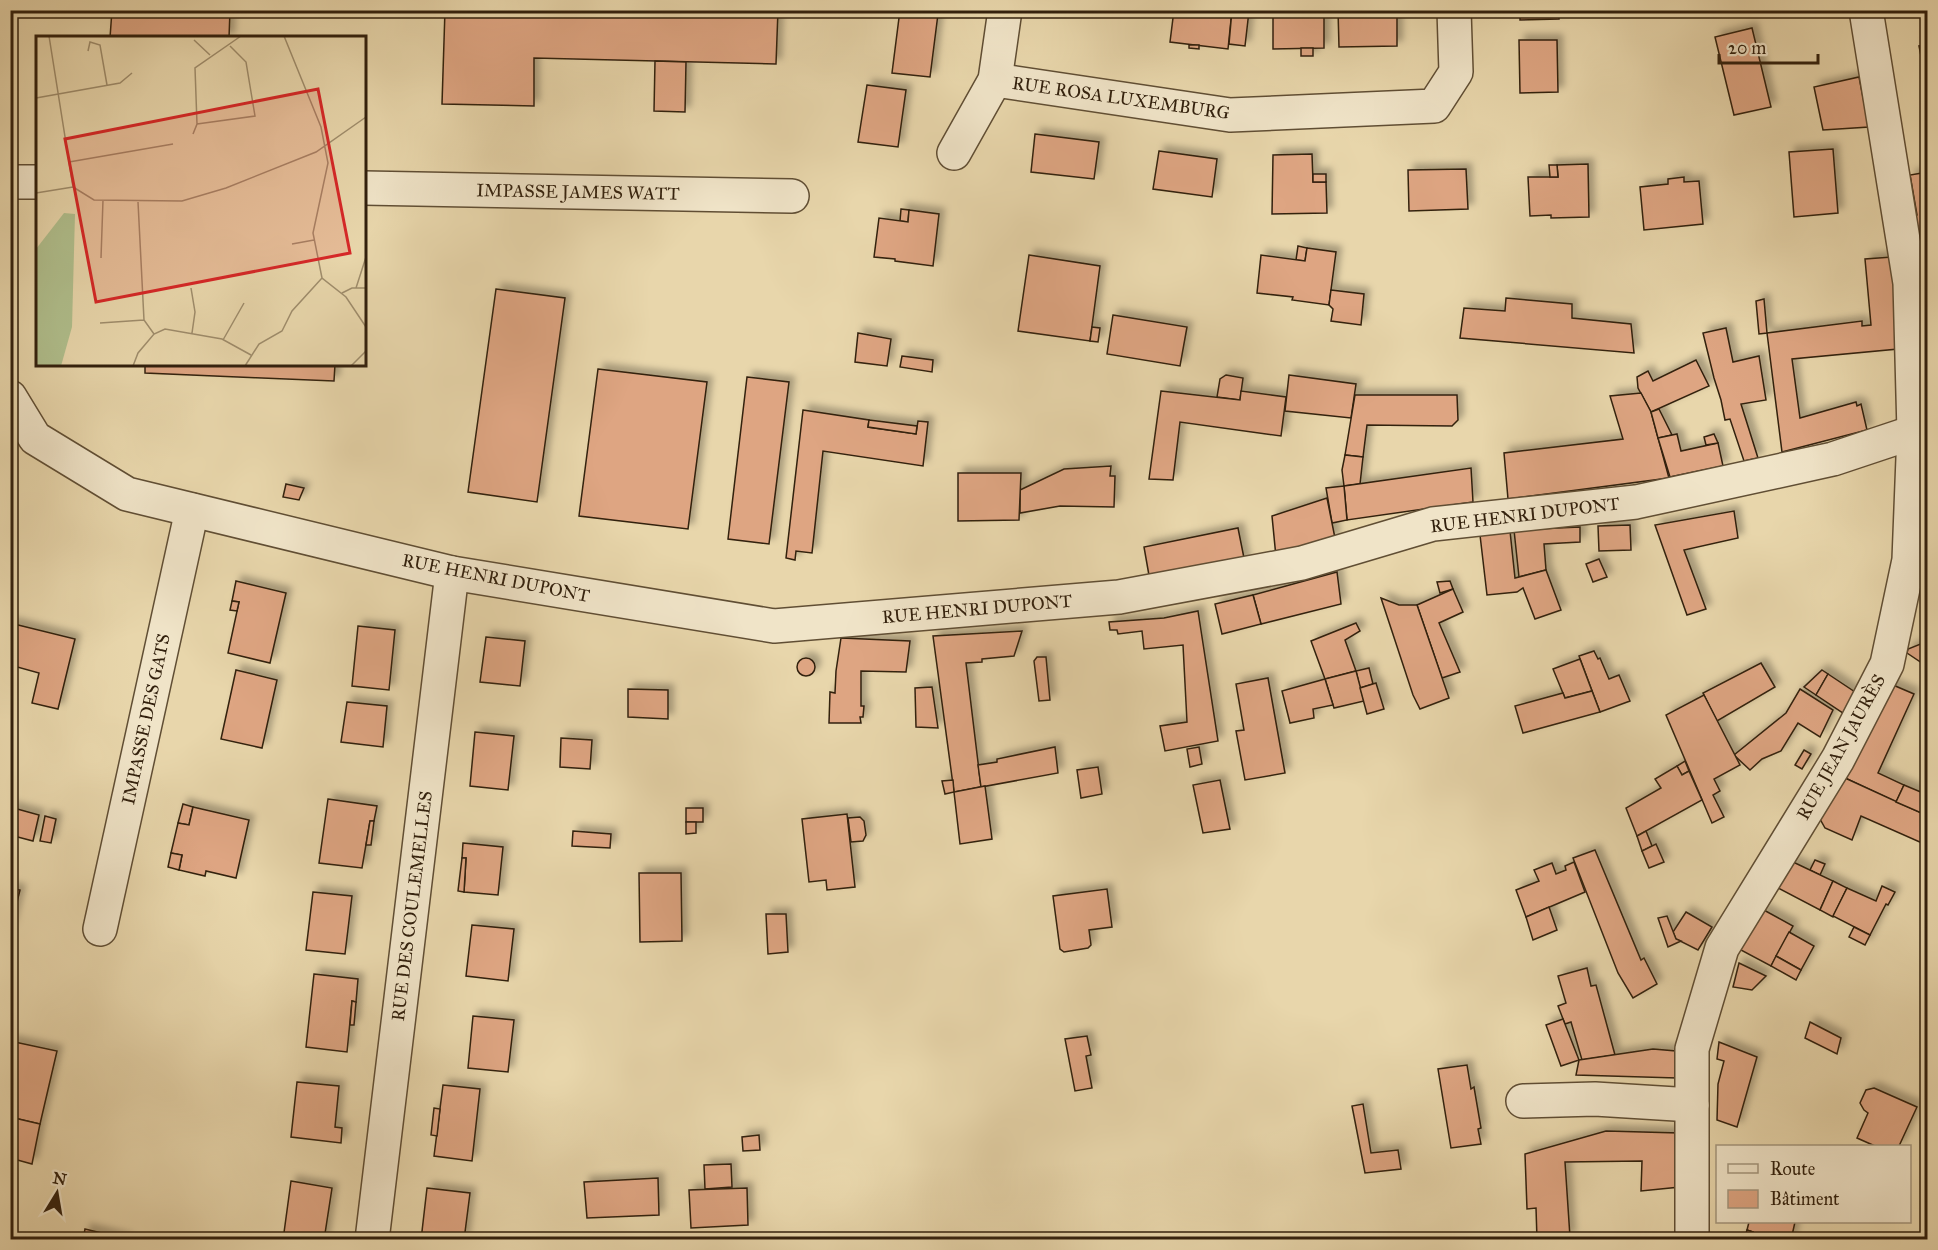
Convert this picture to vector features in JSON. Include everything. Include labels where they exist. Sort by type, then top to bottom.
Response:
[{"type":"street","points":[[954,153],[995,80],[1005,10]]},
{"type":"street","name":"RUE ROSA LUXEMBURG","points":[[995,80],[1230,115],[1434,106],[1456,72],[1454,10]]},
{"type":"street","name":"RUE JEAN JAURÈS","points":[[1692,1239],[1692,1049],[1722,948],[1838,759],[1887,664],[1909,560],[1921,428],[1910,283],[1866,10]]},
{"type":"street","points":[[10,182],[36,182]]},
{"type":"street","name":"IMPASSE JAMES WATT","points":[[366,188],[792,196]]},
{"type":"street","name":"RUE HENRI DUPONT","points":[[10,397],[35,438],[127,494],[452,573],[774,626],[1119,597],[1302,563],[1433,524],[1636,502],[1833,459],[1921,428]]},
{"type":"street","name":"IMPASSE DES GATS","points":[[100,929],[192,510]]},
{"type":"street","name":"RUE DES COULEMELLES","points":[[372,1239],[452,573]]},
{"type":"street","points":[[1523,1101],[1595,1099],[1692,1105]]},
{"type":"building","points":[[112,10],[230,10],[229,36],[110,36]]},
{"type":"building","points":[[445,10],[778,10],[776,64],[534,58],[534,106],[442,104]]},
{"type":"building","points":[[900,10],[938,14],[930,77],[892,73]]},
{"type":"building","points":[[1174,10],[1232,10],[1228,49],[1170,42]]},
{"type":"building","points":[[1232,10],[1249,11],[1245,46],[1229,44]]},
{"type":"building","points":[[1273,10],[1324,10],[1324,48],[1273,49]]},
{"type":"building","points":[[1338,10],[1397,10],[1397,46],[1339,47]]},
{"type":"building","points":[[1520,10],[1559,10],[1559,19],[1520,20]]},
{"type":"building","points":[[1672,10],[1702,10],[1674,17]]},
{"type":"building","points":[[1752,28],[1771,107],[1734,115],[1715,37]]},
{"type":"building","points":[[1519,40],[1557,40],[1558,92],[1520,93]]},
{"type":"building","points":[[1189,45],[1199,45],[1199,49],[1189,48]]},
{"type":"building","points":[[1928,45],[1928,92],[1919,46]]},
{"type":"building","points":[[1301,48],[1313,48],[1313,56],[1301,56]]},
{"type":"building","points":[[655,61],[686,62],[685,112],[654,111]]},
{"type":"building","points":[[1859,77],[1869,127],[1823,130],[1814,87]]},
{"type":"building","points":[[867,85],[906,90],[898,147],[858,142]]},
{"type":"building","points":[[1035,134],[1099,142],[1094,179],[1031,172]]},
{"type":"building","points":[[1833,149],[1838,213],[1794,217],[1789,152]]},
{"type":"building","points":[[1159,151],[1217,159],[1212,197],[1153,189]]},
{"type":"building","points":[[1312,154],[1313,182],[1326,182],[1327,213],[1272,214],[1273,155]]},
{"type":"building","points":[[1588,164],[1589,217],[1530,216],[1528,177],[1558,177],[1557,165]]},
{"type":"building","points":[[1549,165],[1557,165],[1558,177],[1550,177]]},
{"type":"building","points":[[1466,169],[1468,209],[1409,211],[1408,170]]},
{"type":"building","points":[[1928,172],[1928,249],[1921,250],[1914,216],[1917,215],[1910,175]]},
{"type":"building","points":[[1313,174],[1326,174],[1326,182],[1313,182]]},
{"type":"building","points":[[1684,177],[1684,182],[1699,181],[1703,224],[1644,230],[1640,187],[1668,184],[1668,179]]},
{"type":"building","points":[[901,209],[909,210],[908,222],[900,221]]},
{"type":"building","points":[[909,210],[939,214],[933,266],[874,257],[879,218],[908,222]]},
{"type":"building","points":[[1298,246],[1307,248],[1305,261],[1296,260]]},
{"type":"building","points":[[1307,248],[1336,252],[1329,305],[1292,300],[1293,297],[1257,293],[1261,255],[1305,261]]},
{"type":"building","points":[[1029,255],[1100,266],[1090,341],[1018,331]]},
{"type":"building","points":[[1892,257],[1898,349],[1792,359],[1800,418],[1856,402],[1857,406],[1861,404],[1867,430],[1782,452],[1767,333],[1862,321],[1862,326],[1871,325],[1865,259]]},
{"type":"building","points":[[496,289],[565,298],[537,502],[468,492]]},
{"type":"building","points":[[1331,290],[1364,294],[1361,325],[1331,321],[1333,309],[1329,305]]},
{"type":"building","points":[[1506,298],[1572,304],[1572,318],[1631,324],[1634,353],[1460,338],[1464,308],[1505,311]]},
{"type":"building","points":[[1764,299],[1767,333],[1759,334],[1756,301]]},
{"type":"building","points":[[1113,315],[1187,327],[1180,366],[1107,354]]},
{"type":"building","points":[[1092,327],[1100,328],[1098,342],[1090,341]]},
{"type":"building","points":[[1726,328],[1733,362],[1759,356],[1766,400],[1741,404],[1758,458],[1744,461],[1730,419],[1725,420],[1703,333]]},
{"type":"building","points":[[858,333],[891,339],[887,366],[855,362]]},
{"type":"building","points":[[902,356],[933,360],[932,372],[900,367]]},
{"type":"building","points":[[1696,360],[1709,386],[1651,412],[1638,388],[1637,377],[1648,371],[1653,381]]},
{"type":"building","points":[[145,366],[335,366],[334,381],[145,373]]},
{"type":"building","points":[[598,369],[707,382],[688,529],[579,516]]},
{"type":"building","points":[[1226,375],[1243,378],[1240,400],[1217,397],[1220,379]]},
{"type":"building","points":[[1289,375],[1356,384],[1351,418],[1285,411]]},
{"type":"building","points":[[747,377],[789,382],[769,544],[728,539]]},
{"type":"building","points":[[1161,391],[1240,400],[1241,391],[1286,397],[1281,436],[1180,422],[1173,480],[1149,479]]},
{"type":"building","points":[[1641,393],[1651,412],[1669,478],[1508,499],[1504,453],[1623,439],[1610,396]]},
{"type":"building","points":[[1355,395],[1457,395],[1458,420],[1452,426],[1367,425],[1363,457],[1345,455]]},
{"type":"building","points":[[1659,409],[1672,435],[1658,438],[1651,412]]},
{"type":"building","points":[[803,410],[869,420],[868,427],[916,434],[918,421],[928,422],[923,466],[823,451],[812,553],[796,551],[795,560],[786,558]]},
{"type":"building","points":[[869,420],[917,426],[916,434],[868,427]]},
{"type":"building","points":[[1677,434],[1681,451],[1718,443],[1723,466],[1670,477],[1658,438]]},
{"type":"building","points":[[1714,434],[1718,443],[1706,445],[1704,437]]},
{"type":"building","points":[[1345,455],[1363,457],[1360,484],[1344,486],[1342,470]]},
{"type":"building","points":[[1111,466],[1110,476],[1115,476],[1114,507],[1060,506],[1020,513],[1020,490],[1064,469]]},
{"type":"building","points":[[1471,468],[1473,502],[1347,520],[1344,486]]},
{"type":"building","points":[[958,473],[1021,473],[1019,520],[958,521]]},
{"type":"building","points":[[286,484],[304,488],[299,500],[283,497]]},
{"type":"building","points":[[1344,486],[1347,520],[1332,523],[1326,488]]},
{"type":"building","points":[[1327,498],[1335,538],[1276,557],[1272,516]]},
{"type":"building","points":[[1734,511],[1738,538],[1684,550],[1706,609],[1687,615],[1655,525]]},
{"type":"building","points":[[1630,525],[1631,550],[1599,551],[1598,526]]},
{"type":"building","points":[[1580,527],[1580,542],[1544,544],[1546,570],[1519,577],[1514,530]]},
{"type":"building","points":[[1238,528],[1245,563],[1150,581],[1144,547]]},
{"type":"building","points":[[1510,531],[1515,578],[1546,570],[1561,610],[1535,619],[1523,588],[1517,592],[1487,595],[1480,535]]},
{"type":"building","points":[[1922,535],[1928,535],[1928,566],[1922,566]]},
{"type":"building","points":[[1599,559],[1607,577],[1593,582],[1586,564]]},
{"type":"building","points":[[1337,572],[1341,604],[1261,624],[1253,595]]},
{"type":"building","points":[[236,581],[286,593],[270,663],[228,653],[239,602],[232,601]]},
{"type":"building","points":[[1450,581],[1453,589],[1440,593],[1437,582]]},
{"type":"building","points":[[1453,589],[1463,612],[1439,623],[1460,672],[1442,678],[1417,605]]},
{"type":"building","points":[[1253,595],[1261,624],[1222,634],[1215,604]]},
{"type":"building","points":[[1381,598],[1399,605],[1417,605],[1449,698],[1420,709],[1413,695]]},
{"type":"building","points":[[232,601],[239,602],[237,611],[230,610]]},
{"type":"building","points":[[1198,611],[1218,741],[1165,751],[1160,726],[1187,722],[1183,645],[1144,649],[1142,631],[1118,634],[1117,630],[1110,630],[1109,622],[1164,618]]},
{"type":"building","points":[[10,623],[75,639],[58,709],[32,703],[39,673],[10,665]]},
{"type":"building","points":[[1356,623],[1360,631],[1345,640],[1356,671],[1325,679],[1311,641]]},
{"type":"building","points":[[358,626],[395,630],[389,690],[352,686]]},
{"type":"building","points":[[1022,631],[1014,656],[966,663],[981,787],[954,792],[933,636]]},
{"type":"building","points":[[486,637],[525,641],[520,686],[480,682]]},
{"type":"building","points":[[841,638],[910,641],[906,672],[861,671],[861,706],[864,706],[863,717],[860,717],[861,723],[829,723],[830,692],[835,693]]},
{"type":"building","points":[[1928,641],[1928,667],[1907,653],[1908,649]]},
{"type":"building","points":[[1594,651],[1598,659],[1600,658],[1609,679],[1619,675],[1630,701],[1600,712],[1579,656]]},
{"type":"building","points":[[1037,657],[1046,657],[1050,700],[1039,701],[1034,661]]},
{"type":"building","points":[[802,658],[810,658],[815,663],[813,674],[802,676],[797,671],[797,663]]},
{"type":"building","points":[[1580,659],[1592,691],[1565,698],[1553,669]]},
{"type":"building","points":[[1761,663],[1775,687],[1717,721],[1703,693]]},
{"type":"building","points":[[1369,668],[1373,684],[1360,688],[1356,671]]},
{"type":"building","points":[[236,670],[277,680],[262,748],[221,739]]},
{"type":"building","points":[[1822,670],[1828,674],[1816,695],[1804,687]]},
{"type":"building","points":[[1356,671],[1364,701],[1334,708],[1325,679]]},
{"type":"building","points":[[1828,674],[1855,692],[1846,715],[1816,695]]},
{"type":"building","points":[[1268,678],[1285,773],[1245,780],[1236,731],[1244,730],[1236,684]]},
{"type":"building","points":[[1325,679],[1333,705],[1313,709],[1314,718],[1290,723],[1282,691]]},
{"type":"building","points":[[1886,682],[1914,694],[1878,773],[1904,785],[1896,802],[1845,778]]},
{"type":"building","points":[[1376,683],[1384,709],[1367,714],[1360,688]]},
{"type":"building","points":[[932,687],[938,728],[916,727],[915,688]]},
{"type":"building","points":[[628,689],[668,690],[668,719],[628,717]]},
{"type":"building","points":[[1800,689],[1833,710],[1820,737],[1798,723],[1781,751],[1762,759],[1750,770],[1734,755],[1786,713]]},
{"type":"building","points":[[1592,691],[1600,712],[1523,733],[1515,706],[1563,693],[1565,698]]},
{"type":"building","points":[[1704,695],[1740,765],[1714,779],[1720,791],[1713,795],[1724,817],[1712,823],[1666,715]]},
{"type":"building","points":[[347,702],[387,706],[383,747],[341,742]]},
{"type":"building","points":[[475,732],[514,736],[508,790],[470,786]]},
{"type":"building","points":[[561,738],[592,740],[590,769],[560,767]]},
{"type":"building","points":[[1055,747],[1058,773],[981,787],[978,765]]},
{"type":"building","points":[[1199,747],[1202,764],[1190,767],[1187,749]]},
{"type":"building","points":[[1804,750],[1811,754],[1802,769],[1795,765]]},
{"type":"building","points":[[1685,761],[1689,771],[1682,775],[1677,766]]},
{"type":"building","points":[[1677,766],[1682,775],[1689,771],[1702,800],[1637,836],[1626,808],[1661,788],[1655,779]]},
{"type":"building","points":[[1098,767],[1102,794],[1081,798],[1077,770]]},
{"type":"building","points":[[1845,778],[1928,816],[1928,829],[1922,843],[1861,816],[1852,840],[1825,828],[1820,819]]},
{"type":"building","points":[[953,780],[954,792],[945,794],[942,781]]},
{"type":"building","points":[[1220,780],[1230,829],[1203,833],[1193,785]]},
{"type":"building","points":[[1904,785],[1928,795],[1926,815],[1896,802]]},
{"type":"building","points":[[985,786],[992,839],[960,844],[954,792]]},
{"type":"building","points":[[328,799],[377,806],[374,821],[370,821],[362,868],[319,863]]},
{"type":"building","points":[[183,804],[193,807],[189,825],[178,823]]},
{"type":"building","points":[[10,807],[39,815],[33,841],[10,835]]},
{"type":"building","points":[[193,807],[249,820],[236,878],[206,871],[205,876],[179,870],[182,855],[171,853],[178,823],[189,825]]},
{"type":"building","points":[[686,808],[703,808],[703,822],[686,822]]},
{"type":"building","points":[[847,814],[855,887],[827,890],[826,880],[809,882],[802,819]]},
{"type":"building","points":[[45,816],[56,819],[51,843],[40,841]]},
{"type":"building","points":[[860,817],[864,821],[866,835],[863,841],[851,842],[848,818]]},
{"type":"building","points":[[370,821],[374,821],[371,845],[366,845]]},
{"type":"building","points":[[686,822],[696,822],[696,833],[686,834]]},
{"type":"building","points":[[573,831],[611,834],[610,848],[572,846]]},
{"type":"building","points":[[1646,831],[1652,846],[1642,851],[1637,836]]},
{"type":"building","points":[[463,843],[503,847],[498,895],[464,892],[466,858],[462,858]]},
{"type":"building","points":[[1656,844],[1664,862],[1649,868],[1642,851]]},
{"type":"building","points":[[1595,850],[1641,960],[1644,958],[1657,984],[1633,998],[1618,973],[1573,858]]},
{"type":"building","points":[[171,853],[182,855],[179,870],[168,867]]},
{"type":"building","points":[[462,858],[466,858],[464,892],[458,891]]},
{"type":"building","points":[[1815,860],[1825,864],[1820,875],[1810,870]]},
{"type":"building","points":[[1791,861],[1833,881],[1820,910],[1778,888]]},
{"type":"building","points":[[1574,862],[1585,892],[1526,917],[1516,890],[1539,881],[1534,870],[1552,863],[1556,874],[1566,870],[1565,866]]},
{"type":"building","points":[[639,873],[681,873],[682,941],[640,942]]},
{"type":"building","points":[[1833,881],[1847,888],[1833,917],[1820,910]]},
{"type":"building","points":[[1882,886],[1895,892],[1870,935],[1833,916],[1847,888],[1876,901]]},
{"type":"building","points":[[10,888],[20,890],[10,930]]},
{"type":"building","points":[[1107,889],[1112,927],[1089,930],[1091,945],[1088,948],[1064,952],[1060,949],[1053,896]]},
{"type":"building","points":[[313,892],[352,896],[345,954],[306,950]]},
{"type":"building","points":[[1549,907],[1557,930],[1533,940],[1526,917]]},
{"type":"building","points":[[1762,909],[1793,926],[1771,966],[1739,949]]},
{"type":"building","points":[[1686,912],[1712,927],[1698,950],[1676,939],[1673,932]]},
{"type":"building","points":[[766,914],[786,914],[788,952],[768,954]]},
{"type":"building","points":[[1667,916],[1676,939],[1681,941],[1668,947],[1658,918]]},
{"type":"building","points":[[472,925],[514,929],[508,981],[466,976]]},
{"type":"building","points":[[1854,927],[1870,935],[1865,945],[1849,937]]},
{"type":"building","points":[[1789,932],[1814,946],[1801,970],[1776,956]]},
{"type":"building","points":[[1776,956],[1801,970],[1796,980],[1771,966]]},
{"type":"building","points":[[1739,963],[1766,976],[1752,990],[1733,987]]},
{"type":"building","points":[[1587,968],[1591,986],[1596,985],[1615,1055],[1582,1060],[1571,1022],[1565,1024],[1558,1006],[1566,1003],[1558,976]]},
{"type":"building","points":[[314,974],[358,979],[356,1002],[352,1001],[347,1052],[306,1047]]},
{"type":"building","points":[[352,1001],[356,1002],[354,1025],[350,1025]]},
{"type":"building","points":[[473,1016],[514,1020],[508,1072],[468,1068]]},
{"type":"building","points":[[1563,1019],[1579,1060],[1561,1066],[1546,1025]]},
{"type":"building","points":[[1810,1022],[1841,1038],[1837,1054],[1805,1038]]},
{"type":"building","points":[[1087,1036],[1091,1055],[1086,1056],[1092,1088],[1075,1091],[1065,1039]]},
{"type":"building","points":[[10,1041],[57,1051],[40,1124],[10,1117]]},
{"type":"building","points":[[1719,1042],[1757,1057],[1737,1127],[1717,1120],[1718,1084],[1724,1061],[1717,1059]]},
{"type":"building","points":[[1653,1049],[1676,1051],[1677,1078],[1576,1075],[1579,1060]]},
{"type":"building","points":[[1467,1065],[1471,1089],[1474,1087],[1481,1128],[1478,1129],[1481,1144],[1451,1148],[1438,1069]]},
{"type":"building","points":[[297,1082],[339,1086],[335,1127],[342,1128],[341,1143],[291,1137]]},
{"type":"building","points":[[443,1085],[480,1089],[472,1161],[434,1156]]},
{"type":"building","points":[[1874,1088],[1917,1107],[1899,1145],[1873,1145],[1857,1138],[1868,1113],[1860,1103],[1866,1090]]},
{"type":"building","points":[[1363,1104],[1371,1153],[1398,1150],[1401,1169],[1365,1173],[1352,1106]]},
{"type":"building","points":[[434,1108],[440,1109],[437,1136],[431,1135]]},
{"type":"building","points":[[10,1117],[40,1124],[32,1164],[10,1158]]},
{"type":"building","points":[[1606,1131],[1679,1133],[1680,1187],[1641,1191],[1642,1161],[1565,1162],[1570,1237],[1537,1239],[1536,1208],[1527,1209],[1525,1154]]},
{"type":"building","points":[[759,1135],[760,1150],[743,1151],[742,1137]]},
{"type":"building","points":[[731,1164],[732,1187],[705,1189],[704,1165]]},
{"type":"building","points":[[658,1178],[659,1215],[587,1218],[584,1182]]},
{"type":"building","points":[[291,1181],[332,1188],[324,1240],[283,1240]]},
{"type":"building","points":[[427,1188],[470,1193],[464,1240],[421,1240]]},
{"type":"building","points":[[747,1188],[748,1225],[691,1228],[689,1190]]},
{"type":"building","points":[[1749,1223],[1795,1223],[1791,1240],[1751,1240],[1753,1232],[1747,1230]]},
{"type":"building","points":[[85,1229],[127,1239],[127,1240],[83,1240]]},
{"type":"building","points":[[1747,1230],[1753,1232],[1751,1240],[1744,1240]]}]
